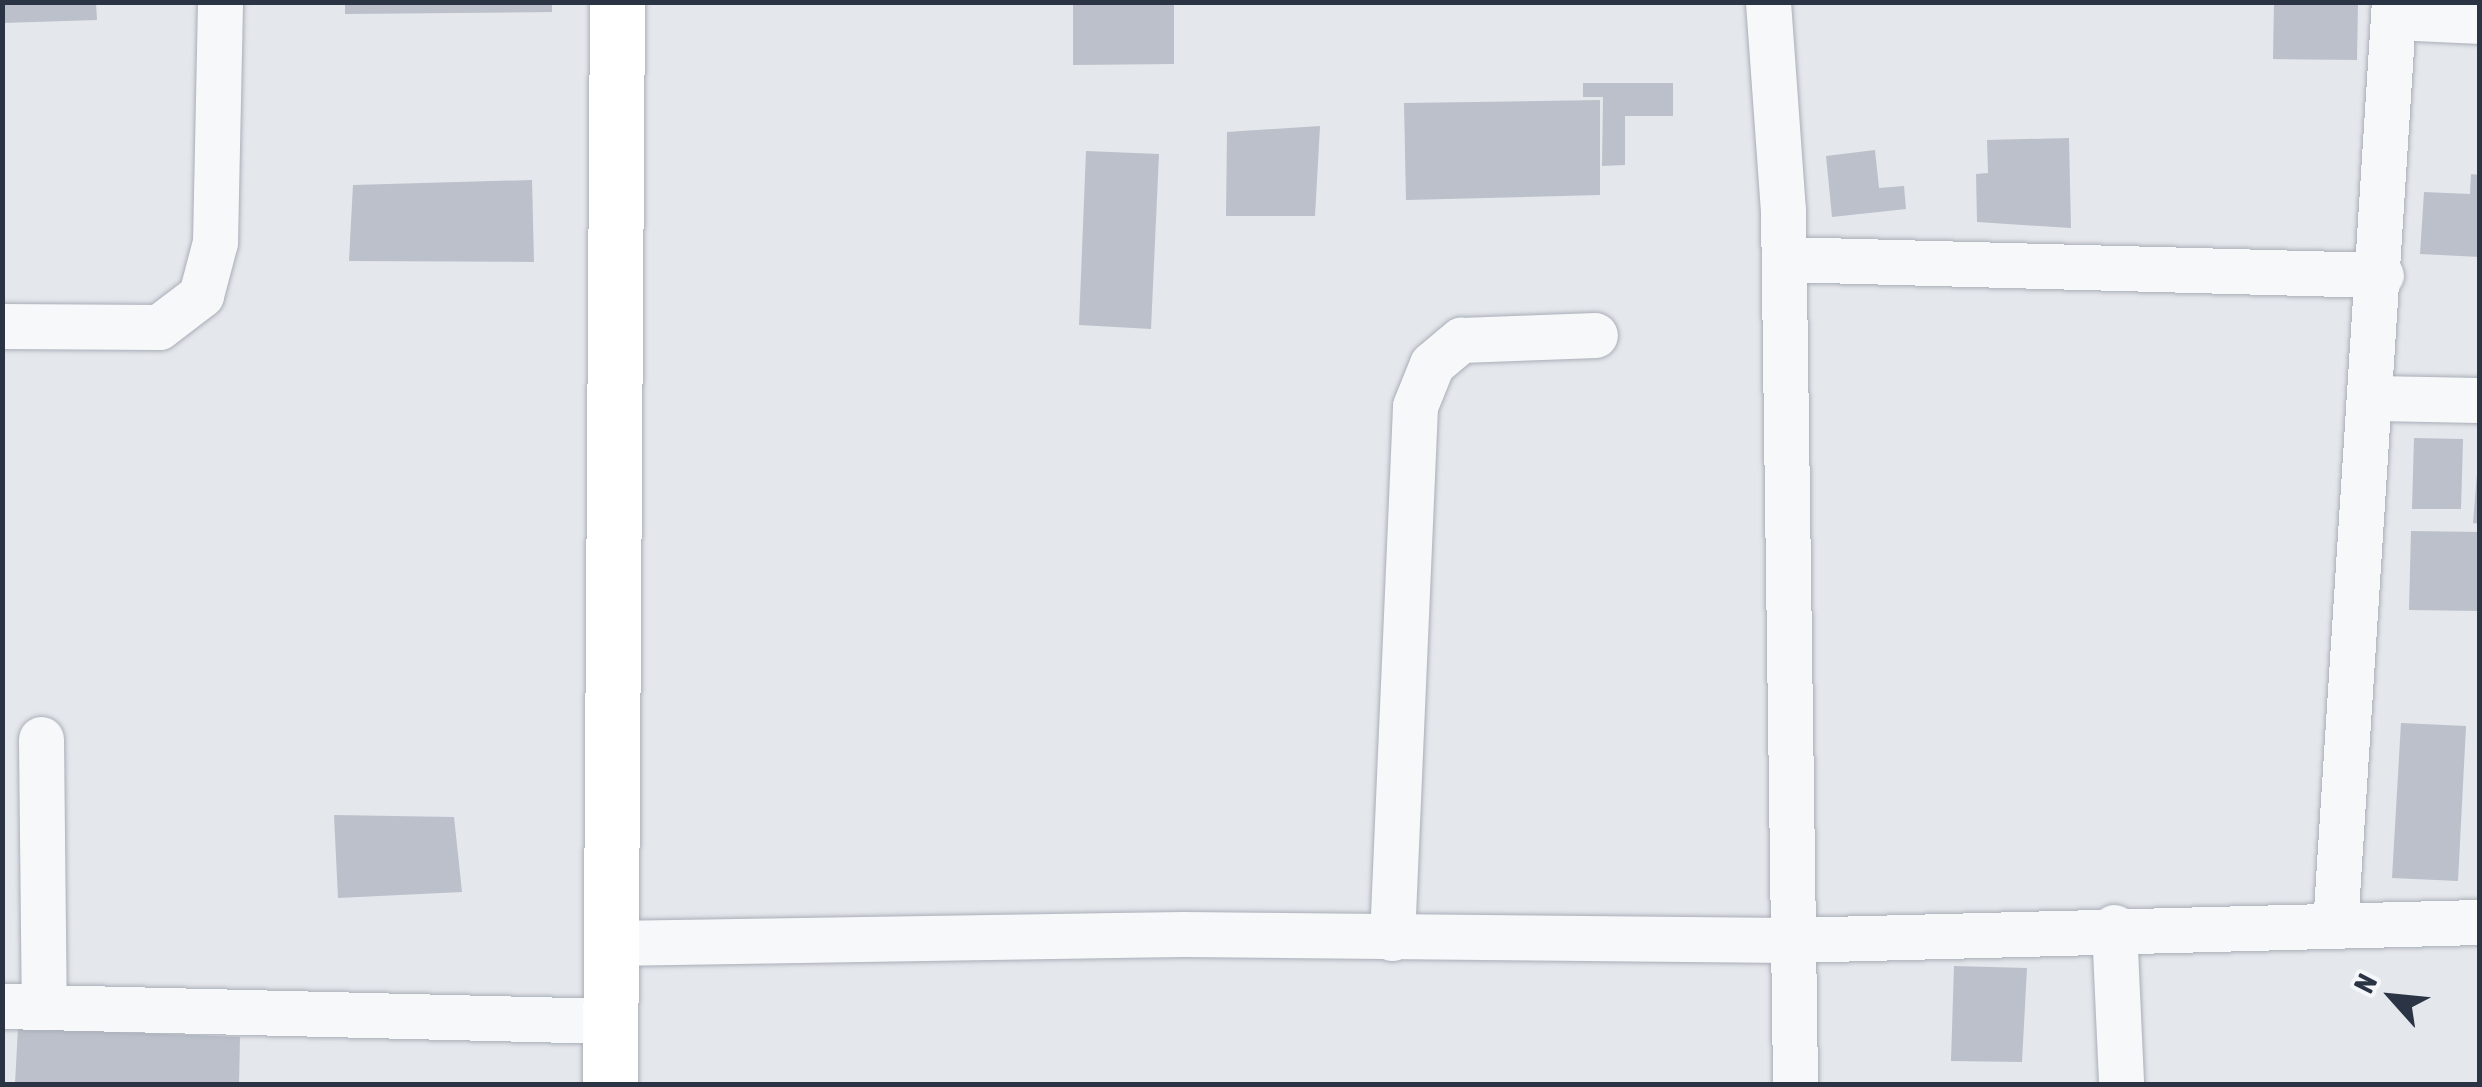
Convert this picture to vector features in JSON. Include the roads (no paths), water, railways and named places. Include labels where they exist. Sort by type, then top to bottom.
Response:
[{"type":"street","points":[[2,326],[160,327],[200,295],[215,242],[220,2]]},
{"type":"street","points":[[610,1084],[617,2]]},
{"type":"street","points":[[1768,2],[1784,259],[1795,1084]]},
{"type":"street","points":[[2335,926],[2374,398],[2394,10],[2480,21]]},
{"type":"street","points":[[1784,259],[2380,274]]},
{"type":"street","points":[[1392,938],[1415,406],[1432,364],[1461,340],[1596,335]]},
{"type":"street","points":[[2374,398],[2480,400]]},
{"type":"street","points":[[41,739],[23,1006],[610,1022]]},
{"type":"street","points":[[611,943],[1392,938],[1791,940],[2114,927],[2480,922]]},
{"type":"street","points":[[2114,927],[2121,1084]]}]
